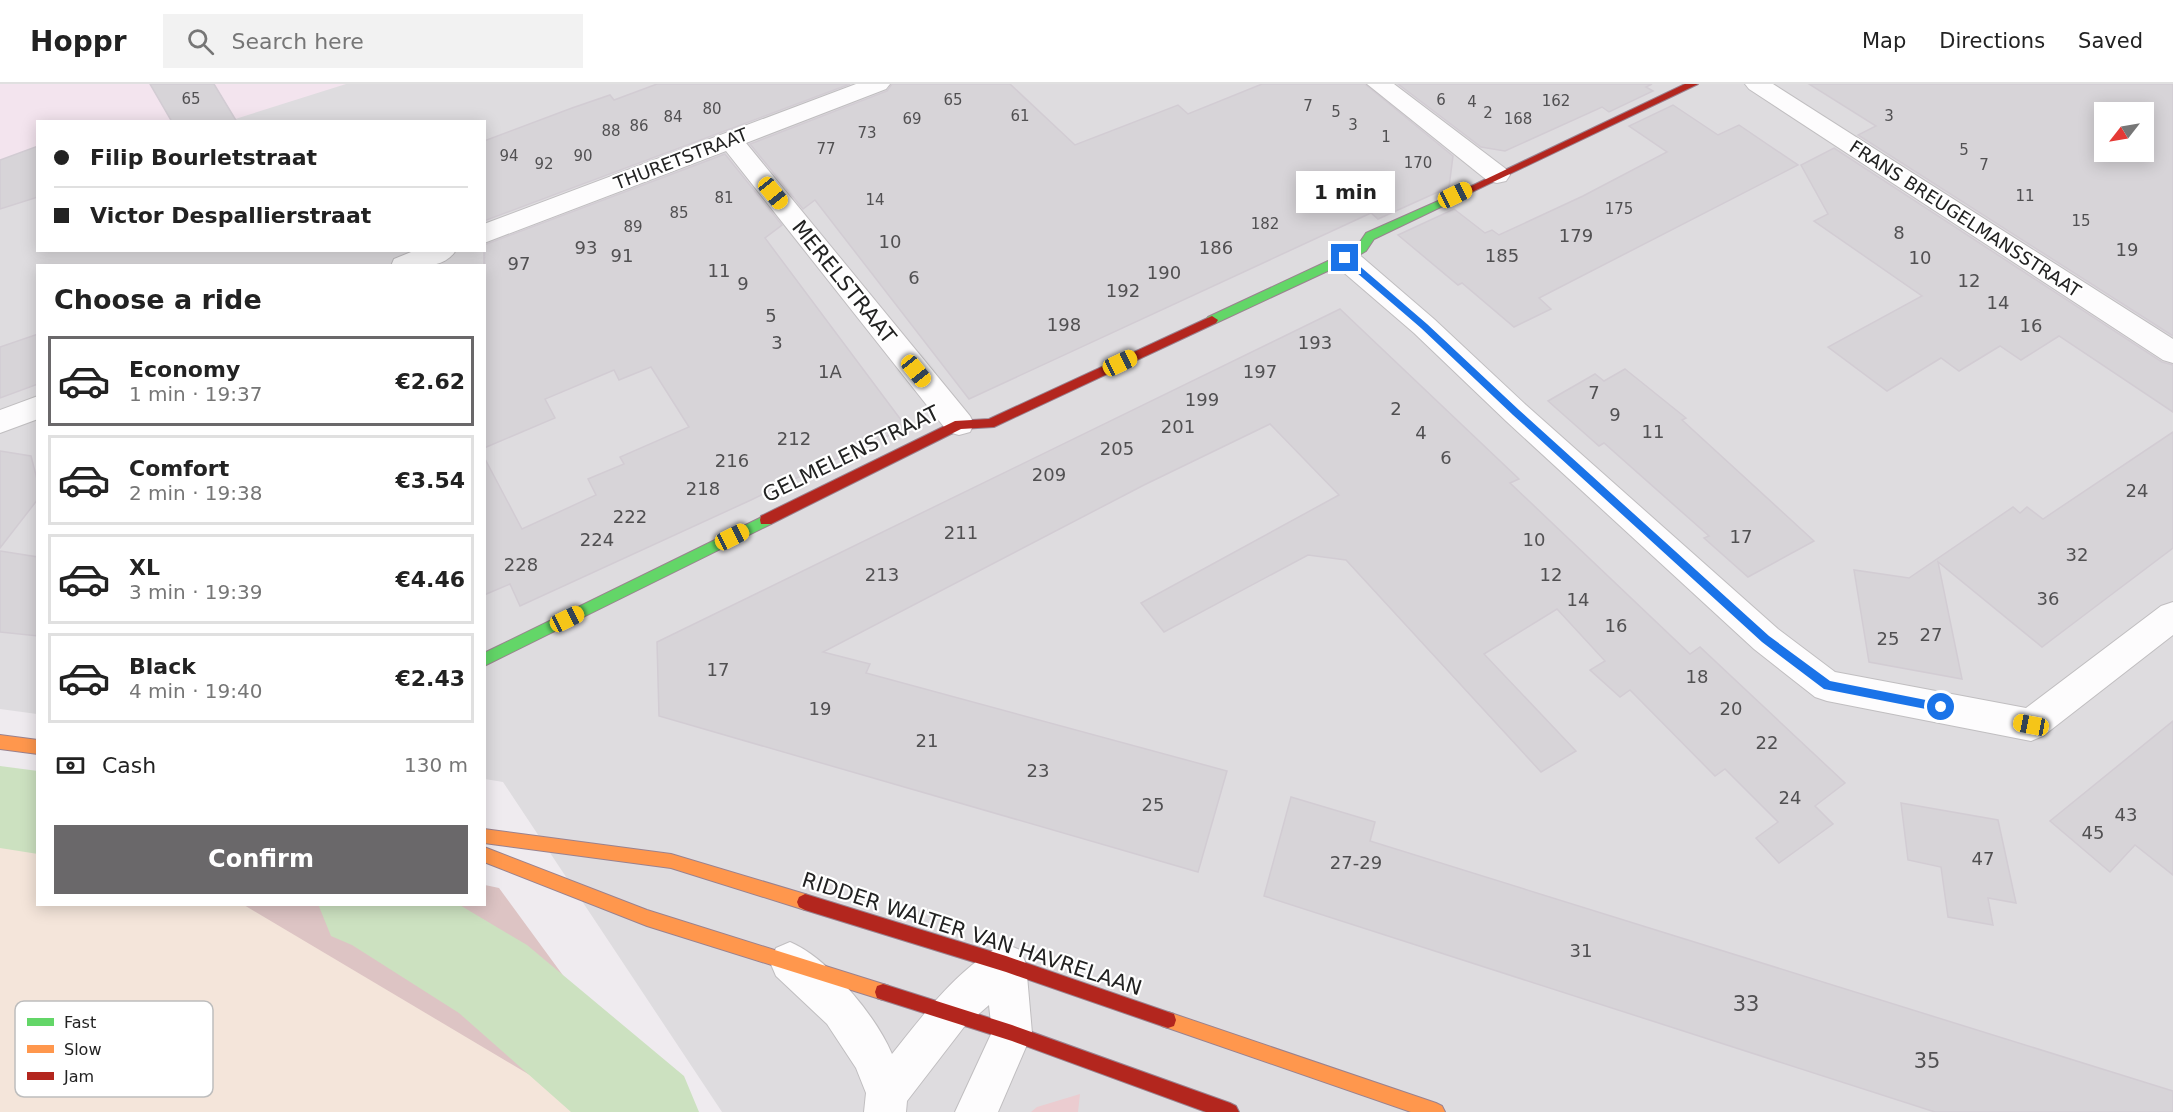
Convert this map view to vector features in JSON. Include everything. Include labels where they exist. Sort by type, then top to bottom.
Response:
[{"type":"street","name":"THURETSTRAAT","points":[[486,233],[878,84]]},
{"type":"street","points":[[1379,84],[1497,175]]},
{"type":"street","name":"GELMELENSTRAAT","points":[[486,659],[959,424],[990,424],[1345,258],[1362,248],[1370,236],[1693,84]]},
{"type":"street","name":"FRANS BREUGELMANSSTRAAT","points":[[1757,84],[2173,353]]},
{"type":"street","name":"MERELSTRAAT","points":[[730,140],[959,424]]},
{"type":"street","points":[[409,264],[438,252]]},
{"type":"street","points":[[1345,258],[1424,326],[1516,413],[1766,639],[1827,686],[2031,725],[2173,616]]},
{"type":"street","points":[[0,422],[36,408]]},
{"type":"street","points":[[0,742],[36,747]]},
{"type":"street","name":"RIDDER WALTER VAN HAVRELAAN","points":[[486,836],[671,861],[1006,964],[1436,1112]]},
{"type":"street","points":[[486,855],[647,918],[1012,1033],[1230,1112]]},
{"type":"street","points":[[789,961],[841,1010],[872,1054],[886,1103]]},
{"type":"street","points":[[886,1103],[950,1013],[1006,964]]},
{"type":"street","points":[[976,1112],[1012,1033],[1006,964]]},
{"type":"shaded area","points":[[0,84],[2173,84],[2173,1112],[722,1112],[503,782],[486,779],[486,264],[36,264],[36,714],[0,709]]},
{"type":"shaded area","points":[[0,84],[346,84],[232,120],[36,120],[36,183],[0,195]]},
{"type":"shaded area","points":[[0,795],[36,802],[36,906],[486,906],[486,885],[499,888],[663,1112],[0,1112]]},
{"type":"shaded area","points":[[0,837],[36,844],[36,906],[246,906],[592,1112],[0,1112]]},
{"type":"shaded area","points":[[1080,1094],[1078,1112],[1031,1112],[1037,1107]]},
{"type":"building","points":[[150,84],[214,84],[236,120],[171,120]]},
{"type":"building","points":[[657,84],[850,84],[486,220],[486,140],[610,95],[614,100]]},
{"type":"building","points":[[892,84],[1010,84],[1075,145],[1178,105],[1188,114],[1262,84],[1365,84],[1453,156],[1449,187],[1378,219],[1371,213],[969,399],[815,200],[803,209],[750,144],[887,91]]},
{"type":"building","points":[[1398,84],[1652,84],[1646,87],[1653,91],[1609,112],[1602,107],[1505,151],[1481,147]]},
{"type":"building","points":[[1809,84],[2173,84],[2173,336],[1858,135],[1876,126]]},
{"type":"building","points":[[1673,105],[1718,135],[1739,125],[1798,165],[1539,298],[1551,309],[1514,327],[1462,283],[1458,285],[1398,235],[1454,209],[1485,233],[1492,230],[1499,235],[1583,196],[1667,152],[1629,126]]},
{"type":"building","points":[[36,147],[36,198],[0,209],[0,160]]},
{"type":"building","points":[[1834,148],[2162,362],[2173,365],[2173,412],[2059,336],[2021,360],[2000,346],[1959,371],[1941,358],[1887,391],[1828,347],[1922,296],[1814,221],[1828,214],[1801,165]]},
{"type":"building","points":[[725,154],[782,225],[765,238],[907,428],[520,606],[510,584],[486,594],[486,461],[522,529],[596,495],[588,479],[624,464],[620,457],[689,427],[651,367],[619,380],[614,370],[545,399],[555,418],[486,447],[486,264],[484,264],[484,252],[486,252],[486,244]]},
{"type":"building","points":[[1340,309],[1519,479],[1510,483],[1690,654],[1700,647],[1845,783],[1815,806],[1833,824],[1779,863],[1756,838],[1778,822],[1725,769],[1715,776],[1630,690],[1620,697],[1590,670],[1605,661],[1557,609],[1484,654],[1576,751],[1541,772],[1346,560],[1308,555],[1164,632],[1141,603],[1339,495],[1270,424],[1144,485],[823,652],[870,664],[866,673],[1227,771],[1198,872],[659,716],[657,642]]},
{"type":"building","points":[[36,335],[36,385],[0,398],[0,347]]},
{"type":"building","points":[[1625,369],[1686,418],[1682,420],[1814,541],[1748,577],[1704,538],[1709,536],[1604,443],[1599,446],[1548,401],[1595,374],[1604,381]]},
{"type":"building","points":[[2173,432],[2173,548],[2042,647],[1938,562],[1962,679],[1869,662],[1854,570],[1909,578],[2013,507],[2020,513],[2027,507],[2043,519]]},
{"type":"building","points":[[0,451],[31,456],[36,475],[36,502],[0,548]]},
{"type":"building","points":[[0,551],[36,557],[36,636],[0,632]]},
{"type":"building","points":[[2173,721],[2173,875],[2135,845],[2110,872],[2050,821]]},
{"type":"building","points":[[1291,797],[1375,822],[1370,841],[2173,1091],[2173,1112],[1935,1112],[1264,896]]},
{"type":"building","points":[[1901,803],[1998,820],[2016,903],[1988,898],[1993,925],[1948,917],[1941,867],[1908,860]]},
{"type":"waterway","points":[[0,807],[36,813]]},
{"type":"waterway","points":[[369,906],[385,913],[493,979],[648,1112]]},
{"type":"traffic: fast","points":[[1212,320],[1345,258],[1362,248],[1370,236],[1445,201]]},
{"type":"traffic: fast","points":[[486,659],[766,520]]},
{"type":"traffic: slow","points":[[0,742],[36,747]]},
{"type":"traffic: slow","points":[[486,836],[671,861],[805,902]]},
{"type":"traffic: slow","points":[[486,855],[647,918],[883,992]]},
{"type":"traffic: slow","points":[[1168,1020],[1436,1112]]},
{"type":"traffic: jam","points":[[1445,201],[1693,84]]},
{"type":"traffic: jam","points":[[766,520],[959,424],[990,424],[1212,320]]},
{"type":"traffic: jam","points":[[805,902],[1006,964],[1168,1020]]},
{"type":"traffic: jam","points":[[883,992],[1012,1033],[1230,1112]]},
{"type":"route","points":[[1345,258],[1424,326],[1516,413],[1766,639],[1827,686],[1941,707]]}]
